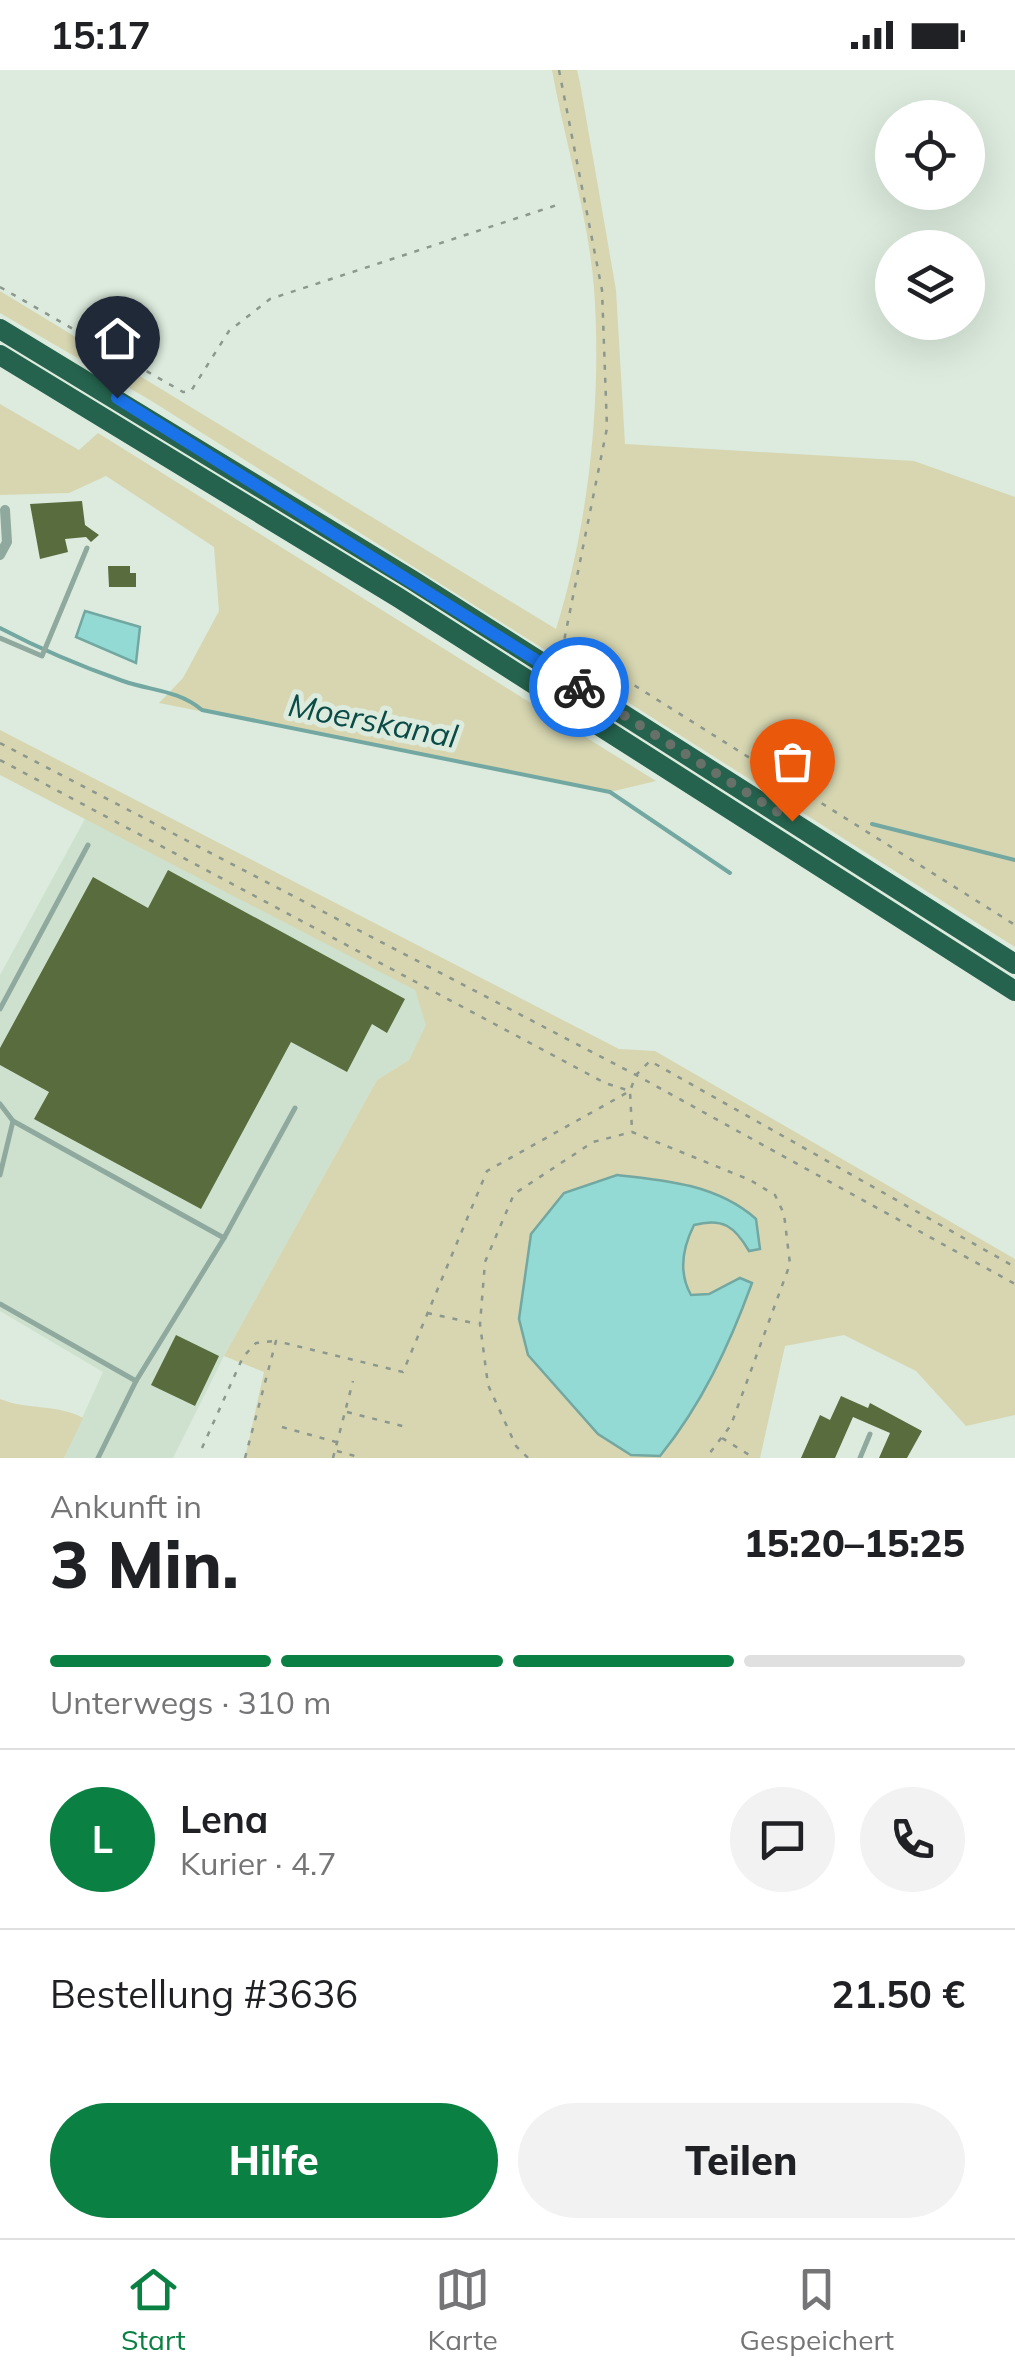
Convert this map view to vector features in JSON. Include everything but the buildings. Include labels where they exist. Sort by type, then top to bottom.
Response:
[{"type":"highway","points":[[0,330],[412,580],[1015,964]]},
{"type":"highway","points":[[0,355],[399,598],[1015,991]]},
{"type":"street","points":[[0,555],[8,542],[5,510]]},
{"type":"lane","points":[[0,638],[42,656],[87,548]]},
{"type":"lane","points":[[0,1009],[88,845]]},
{"type":"lane","points":[[0,1104],[13,1122],[224,1238]]},
{"type":"lane","points":[[98,1458],[136,1381],[224,1238],[295,1108]]},
{"type":"lane","points":[[0,1175],[13,1122]]},
{"type":"lane","points":[[0,1304],[136,1381]]},
{"type":"lane","points":[[860,1458],[870,1434]]},
{"type":"path","points":[[559,70],[602,290],[607,428],[564,640],[1015,925]]},
{"type":"path","points":[[0,287],[173,389],[191,391],[229,331],[270,299],[560,204]]},
{"type":"path","points":[[0,743],[636,1075],[1015,1284]]},
{"type":"path","points":[[0,760],[588,1074],[630,1091]]},
{"type":"path","points":[[632,1132],[630,1091],[636,1075],[650,1062],[1015,1267]]},
{"type":"path","points":[[202,1448],[243,1357],[256,1343],[276,1341],[402,1372],[487,1171],[630,1091]]},
{"type":"path","points":[[520,1458],[488,1386],[480,1324],[485,1262],[514,1194],[594,1142],[632,1132],[750,1180],[775,1195],[784,1214],[790,1264],[731,1426],[706,1458]]},
{"type":"path","points":[[427,1314],[480,1324]]},
{"type":"path","points":[[245,1458],[276,1341]]},
{"type":"path","points":[[333,1458],[353,1381]]},
{"type":"path","points":[[346,1412],[410,1428]]},
{"type":"path","points":[[282,1426],[338,1442]]},
{"type":"path","points":[[722,1438],[754,1458]]},
{"type":"path","points":[[516,1446],[528,1458]]},
{"type":"path","points":[[335,1451],[362,1458]]},
{"type":"shaded area","points":[[552,70],[577,70],[580,83],[616,290],[625,444],[914,461],[1015,497],[1015,947],[150,400],[0,313],[0,291],[556,629],[585,504],[594,417],[596,330],[587,233]]},
{"type":"shaded area","points":[[0,404],[79,450],[98,433],[656,781],[610,792],[159,703],[183,678],[219,611],[214,547],[106,476],[69,493],[0,495]]},
{"type":"shaded area","points":[[0,730],[619,1049],[655,1051],[1015,1259],[1015,1415],[966,1426],[916,1371],[844,1335],[785,1346],[760,1458],[245,1458],[264,1372],[224,1356],[377,1080],[409,1060],[426,1025],[415,990],[0,775]]},
{"type":"shaded area","points":[[86,817],[415,989],[427,1025],[409,1060],[377,1080],[224,1356],[173,1458],[64,1458],[103,1372],[0,1311],[0,975]]},
{"type":"shaded area","points":[[0,1399],[83,1418],[64,1458],[0,1458]]},
{"type":"water","points":[[85,611],[140,627],[136,663],[76,637]]},
{"type":"water","points":[[617,1175],[708,1191],[756,1219],[760,1249],[749,1251],[733,1230],[720,1223],[694,1225],[690,1233],[683,1269],[691,1295],[709,1294],[740,1278],[752,1283],[713,1374],[660,1456],[631,1455],[598,1434],[528,1355],[519,1319],[531,1234],[564,1193]]},
{"type":"waterway","name":"Moerskanal","points":[[0,628],[76,663],[174,695],[202,710],[610,792],[730,873]]},
{"type":"waterway","name":"Moerskanal","points":[[872,824],[1015,860]]},
{"type":"way so far","points":[[579,687],[792,821]]},
{"type":"route","points":[[117,398],[579,687]]}]
